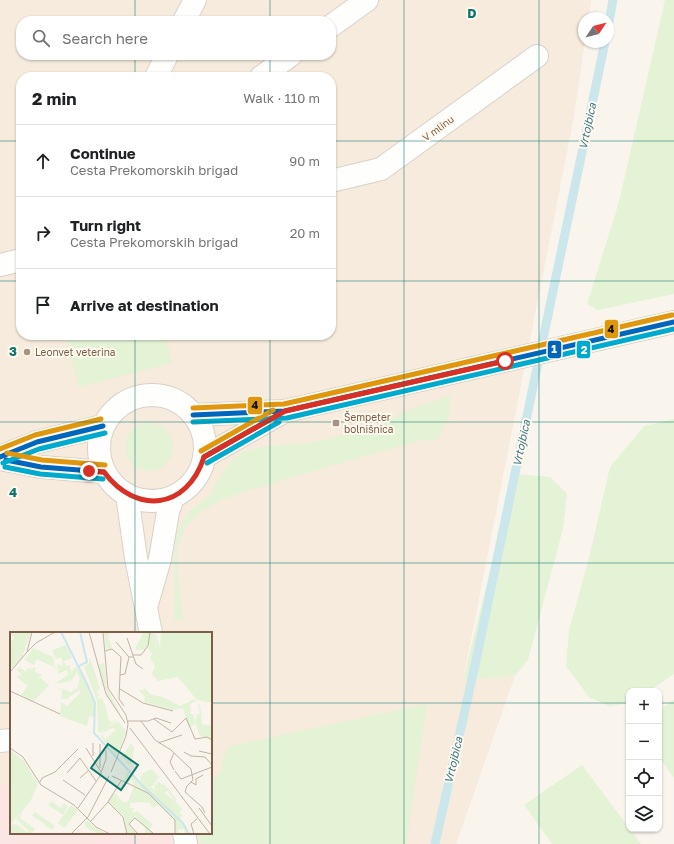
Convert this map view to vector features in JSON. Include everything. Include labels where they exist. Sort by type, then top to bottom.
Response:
[{"type":"street","points":[[187,16],[195,0]]},
{"type":"street","points":[[336,22],[367,0]]},
{"type":"street","name":"V mlinu","points":[[336,180],[381,169],[537,56]]},
{"type":"street","points":[[158,72],[164,60]]},
{"type":"street","points":[[268,72],[284,60]]},
{"type":"street","points":[[0,265],[16,261]]},
{"type":"street","points":[[193,415],[285,411],[674,322]]},
{"type":"street","points":[[153,395],[168,397],[182,405],[193,415],[203,435],[204,457],[200,470],[193,481],[184,490],[173,496],[158,501],[142,500],[127,495],[114,485],[104,472],[99,457],[99,441],[103,426],[112,412],[123,403],[138,396],[153,395]]},
{"type":"street","points":[[204,457],[285,411]]},
{"type":"street","points":[[0,458],[37,442],[103,426]]},
{"type":"street","points":[[0,458],[41,467],[104,472]]},
{"type":"street","points":[[127,495],[136,558],[151,632]]},
{"type":"street","points":[[147,607],[160,559],[168,512],[173,496]]},
{"type":"street","points":[[0,741],[10,740]]},
{"type":"street","points":[[184,834],[186,844]]},
{"type":"shaded area","points":[[0,0],[591,0],[590,12],[578,12],[578,48],[584,48],[573,122],[463,680],[515,676],[456,844],[0,844]]},
{"type":"shaded area","points":[[10,785],[10,834],[184,834],[186,844],[0,844],[0,786]]},
{"type":"green space","points":[[665,0],[674,0],[674,294],[598,310],[587,304],[619,202]]},
{"type":"green space","points":[[66,340],[166,340],[172,363],[79,387]]},
{"type":"green space","points":[[450,395],[450,415],[438,439],[418,441],[282,480],[223,499],[197,514],[185,528],[177,547],[177,568],[183,619],[174,621],[174,553],[177,532],[187,514],[211,494],[231,461],[243,452],[261,447],[310,443],[369,429],[409,410]]},
{"type":"green space","points":[[674,419],[674,674],[653,688],[626,688],[626,703],[609,706],[589,697],[566,666],[569,630],[589,558],[610,467],[644,426]]},
{"type":"green space","points":[[149,423],[158,425],[166,430],[171,438],[173,447],[171,456],[166,464],[158,469],[149,471],[140,469],[132,464],[127,456],[125,447],[127,438],[132,430],[140,425]]},
{"type":"green space","points":[[514,474],[550,477],[567,494],[563,529],[528,660],[515,676],[463,680]]},
{"type":"green space","points":[[674,700],[674,778],[662,761],[662,708]]},
{"type":"green space","points":[[427,704],[406,844],[200,844],[199,834],[212,834],[212,778],[221,773],[223,758],[230,746]]},
{"type":"green space","points":[[582,765],[626,824],[626,832],[632,832],[641,844],[552,844],[524,805]]},
{"type":"waterway","name":"Vrtojbica","points":[[611,12],[613,0]]},
{"type":"waterway","name":"Vrtojbica","points":[[435,844],[475,665],[604,48]]},
{"type":"transit line","name":"4","points":[[193,408],[284,404],[672,315]]},
{"type":"transit line","name":"1","points":[[193,415],[285,411],[674,322]]},
{"type":"transit line","name":"2","points":[[193,422],[287,418],[674,329]]},
{"type":"transit line","name":"4","points":[[201,451],[273,410]]},
{"type":"transit line","name":"1","points":[[204,457],[276,416]]},
{"type":"transit line","name":"4","points":[[0,449],[35,435],[101,419]]},
{"type":"transit line","name":"2","points":[[207,463],[279,422]]},
{"type":"transit line","name":"1","points":[[0,457],[37,442],[103,426]]},
{"type":"transit line","name":"2","points":[[3,463],[39,449],[105,433]]},
{"type":"transit line","name":"4","points":[[7,453],[42,460],[105,465]]},
{"type":"transit line","name":"1","points":[[6,460],[41,467],[104,472]]},
{"type":"transit line","name":"2","points":[[5,467],[40,474],[103,479]]},
{"type":"place","name":"Leonvet veterina","points":[[27,352]]},
{"type":"place","name":"Šempeter bolnišnica","points":[[336,423]]},
{"type":"route","points":[[89,471],[104,472],[114,485],[127,495],[142,500],[158,501],[173,496],[184,490],[193,481],[200,470],[204,457],[285,411],[505,361]]}]
